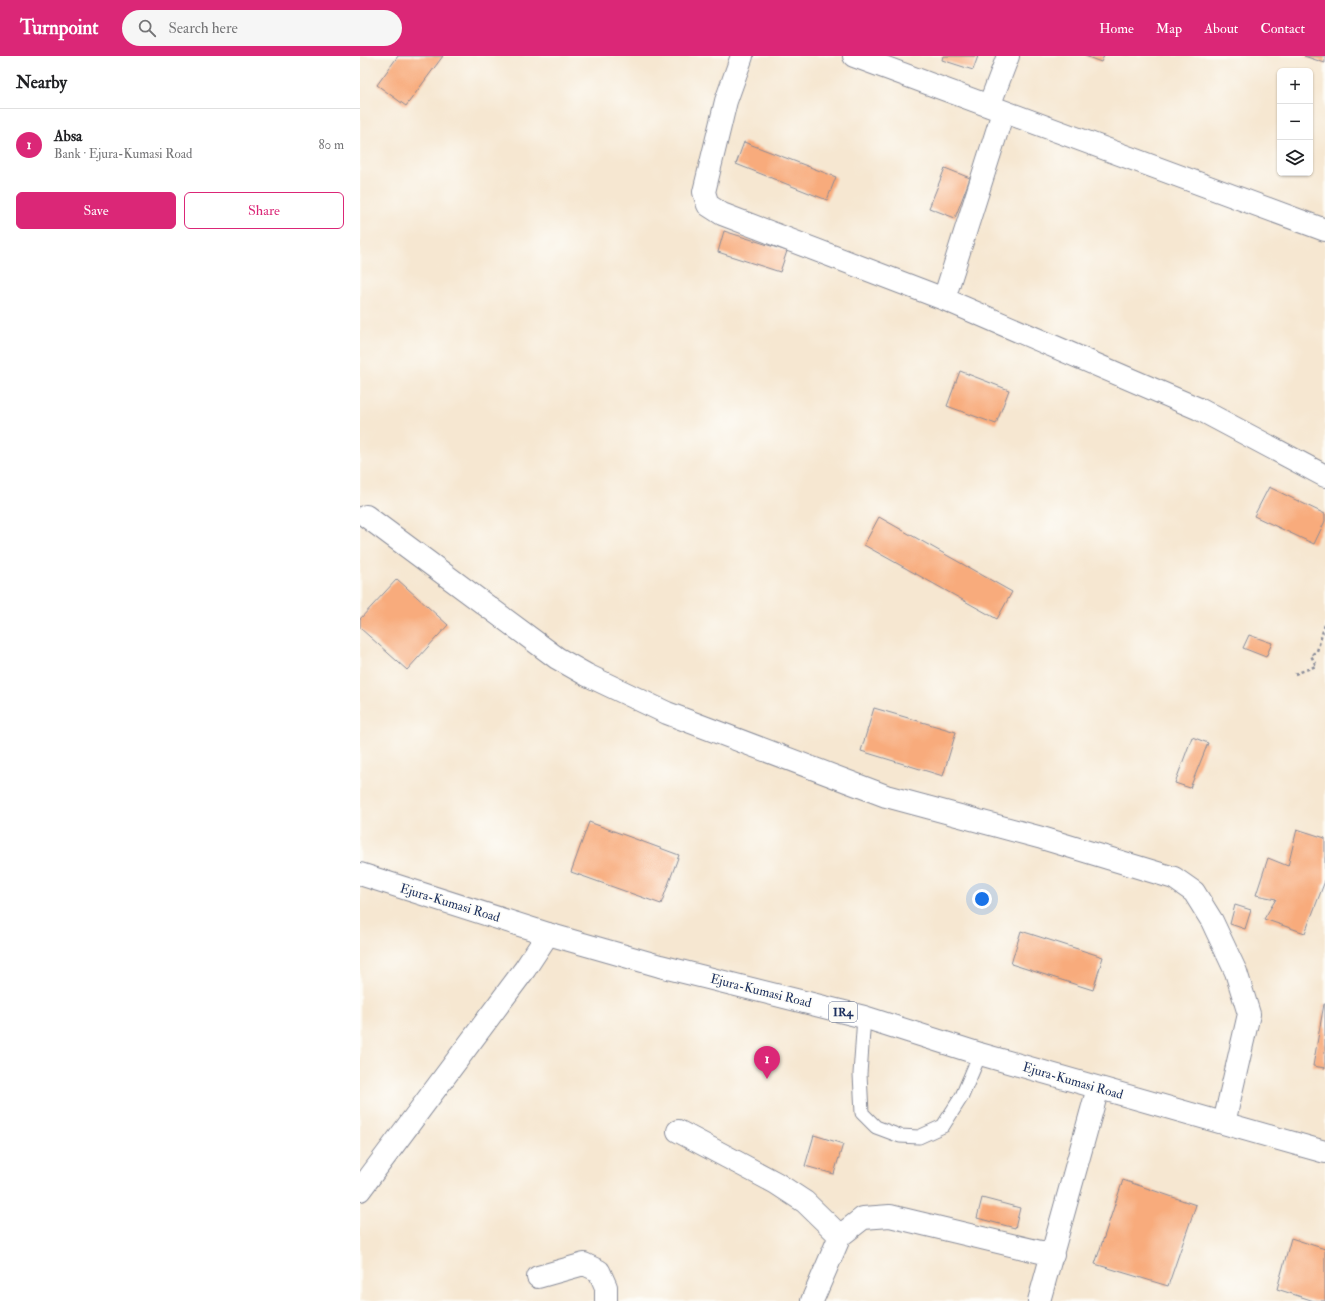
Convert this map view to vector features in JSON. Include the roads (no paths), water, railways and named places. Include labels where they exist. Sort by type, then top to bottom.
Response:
[{"type":"street","points":[[742,56],[726,101],[704,192],[708,205],[722,214],[944,299],[1199,409],[1325,476]]},
{"type":"street","points":[[854,56],[1325,230]]},
{"type":"street","points":[[944,299],[996,109],[1008,56]]},
{"type":"street","points":[[366,516],[557,658],[587,675],[667,713],[886,796],[1042,838],[1174,878],[1194,892],[1212,921],[1236,972],[1249,1014],[1224,1124]]},
{"type":"street","name":"Ejura-Kumasi Road","points":[[360,874],[548,934],[660,966],[864,1017],[980,1054],[1325,1152]]},
{"type":"street","points":[[360,1190],[526,969],[548,934]]},
{"type":"street","points":[[1038,1301],[1052,1256],[1098,1088]]},
{"type":"street","points":[[678,1131],[776,1182],[806,1202],[840,1236]]},
{"type":"street","points":[[812,1301],[840,1236],[863,1218],[890,1216],[1052,1256]]},
{"type":"street","points":[[538,1278],[584,1264],[599,1271],[606,1287],[606,1301]]},
{"type":"lane","points":[[864,1017],[860,1074],[862,1113],[876,1128],[900,1136],[918,1137],[943,1126],[962,1096],[980,1054]]},
{"type":"place","name":"Absa","points":[[767,1079]]}]
